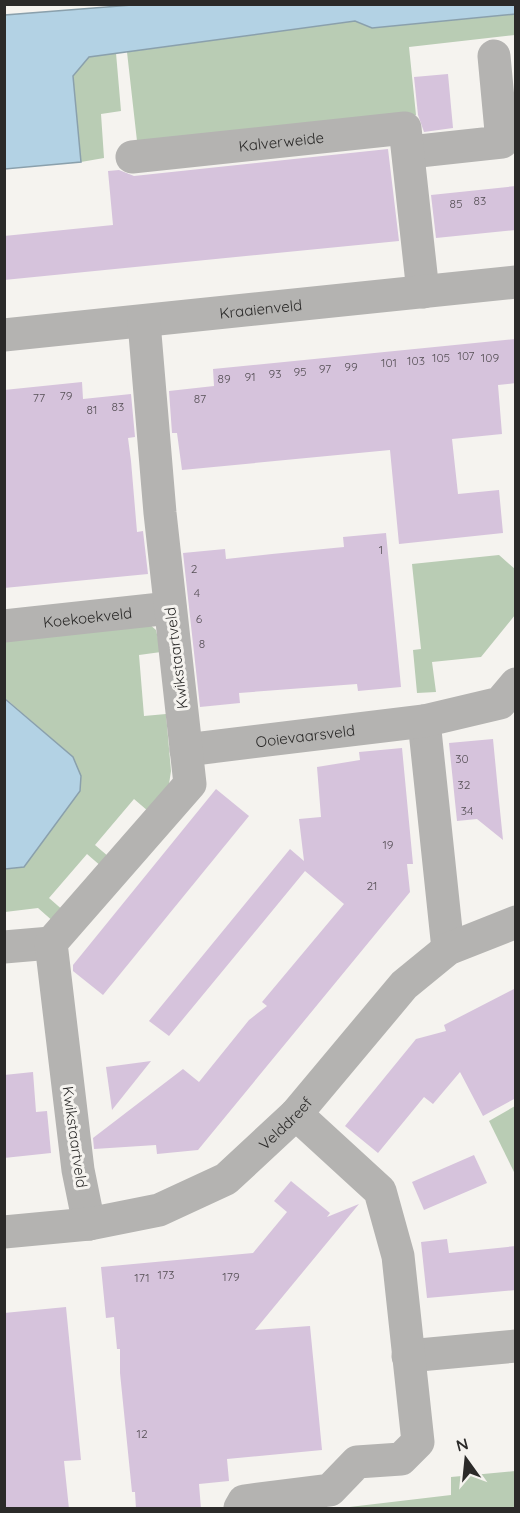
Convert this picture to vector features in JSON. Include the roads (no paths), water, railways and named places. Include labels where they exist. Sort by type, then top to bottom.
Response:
[{"type":"street","points":[[410,152],[502,142],[494,56]]},
{"type":"street","name":"Kalverweide","points":[[132,157],[405,128],[410,152],[423,292]]},
{"type":"street","name":"Kraaienveld","points":[[4,335],[516,282]]},
{"type":"street","name":"Kwikstaartveld","points":[[89,1224],[78,1170],[51,943],[190,784],[170,608],[144,322]]},
{"type":"street","name":"Koekoekveld","points":[[4,626],[170,608]]},
{"type":"street","name":"Ooievaarsveld","points":[[186,750],[424,721],[500,703],[516,684]]},
{"type":"street","points":[[424,721],[448,949]]},
{"type":"street","name":"Velddreef","points":[[4,1232],[89,1224],[159,1210],[226,1179],[296,1114],[404,985],[448,949],[516,922]]},
{"type":"street","points":[[4,947],[51,943]]},
{"type":"street","points":[[240,1509],[244,1502],[330,1490],[357,1462],[401,1459],[418,1442],[398,1256],[380,1191],[296,1114]]},
{"type":"street","points":[[408,1356],[516,1346]]},
{"type":"water","points":[[515,4],[516,14],[372,28],[355,21],[89,57],[73,76],[81,162],[5,169],[5,15],[132,5]]},
{"type":"water","points":[[4,698],[73,757],[81,776],[80,791],[24,867],[5,869]]}]
